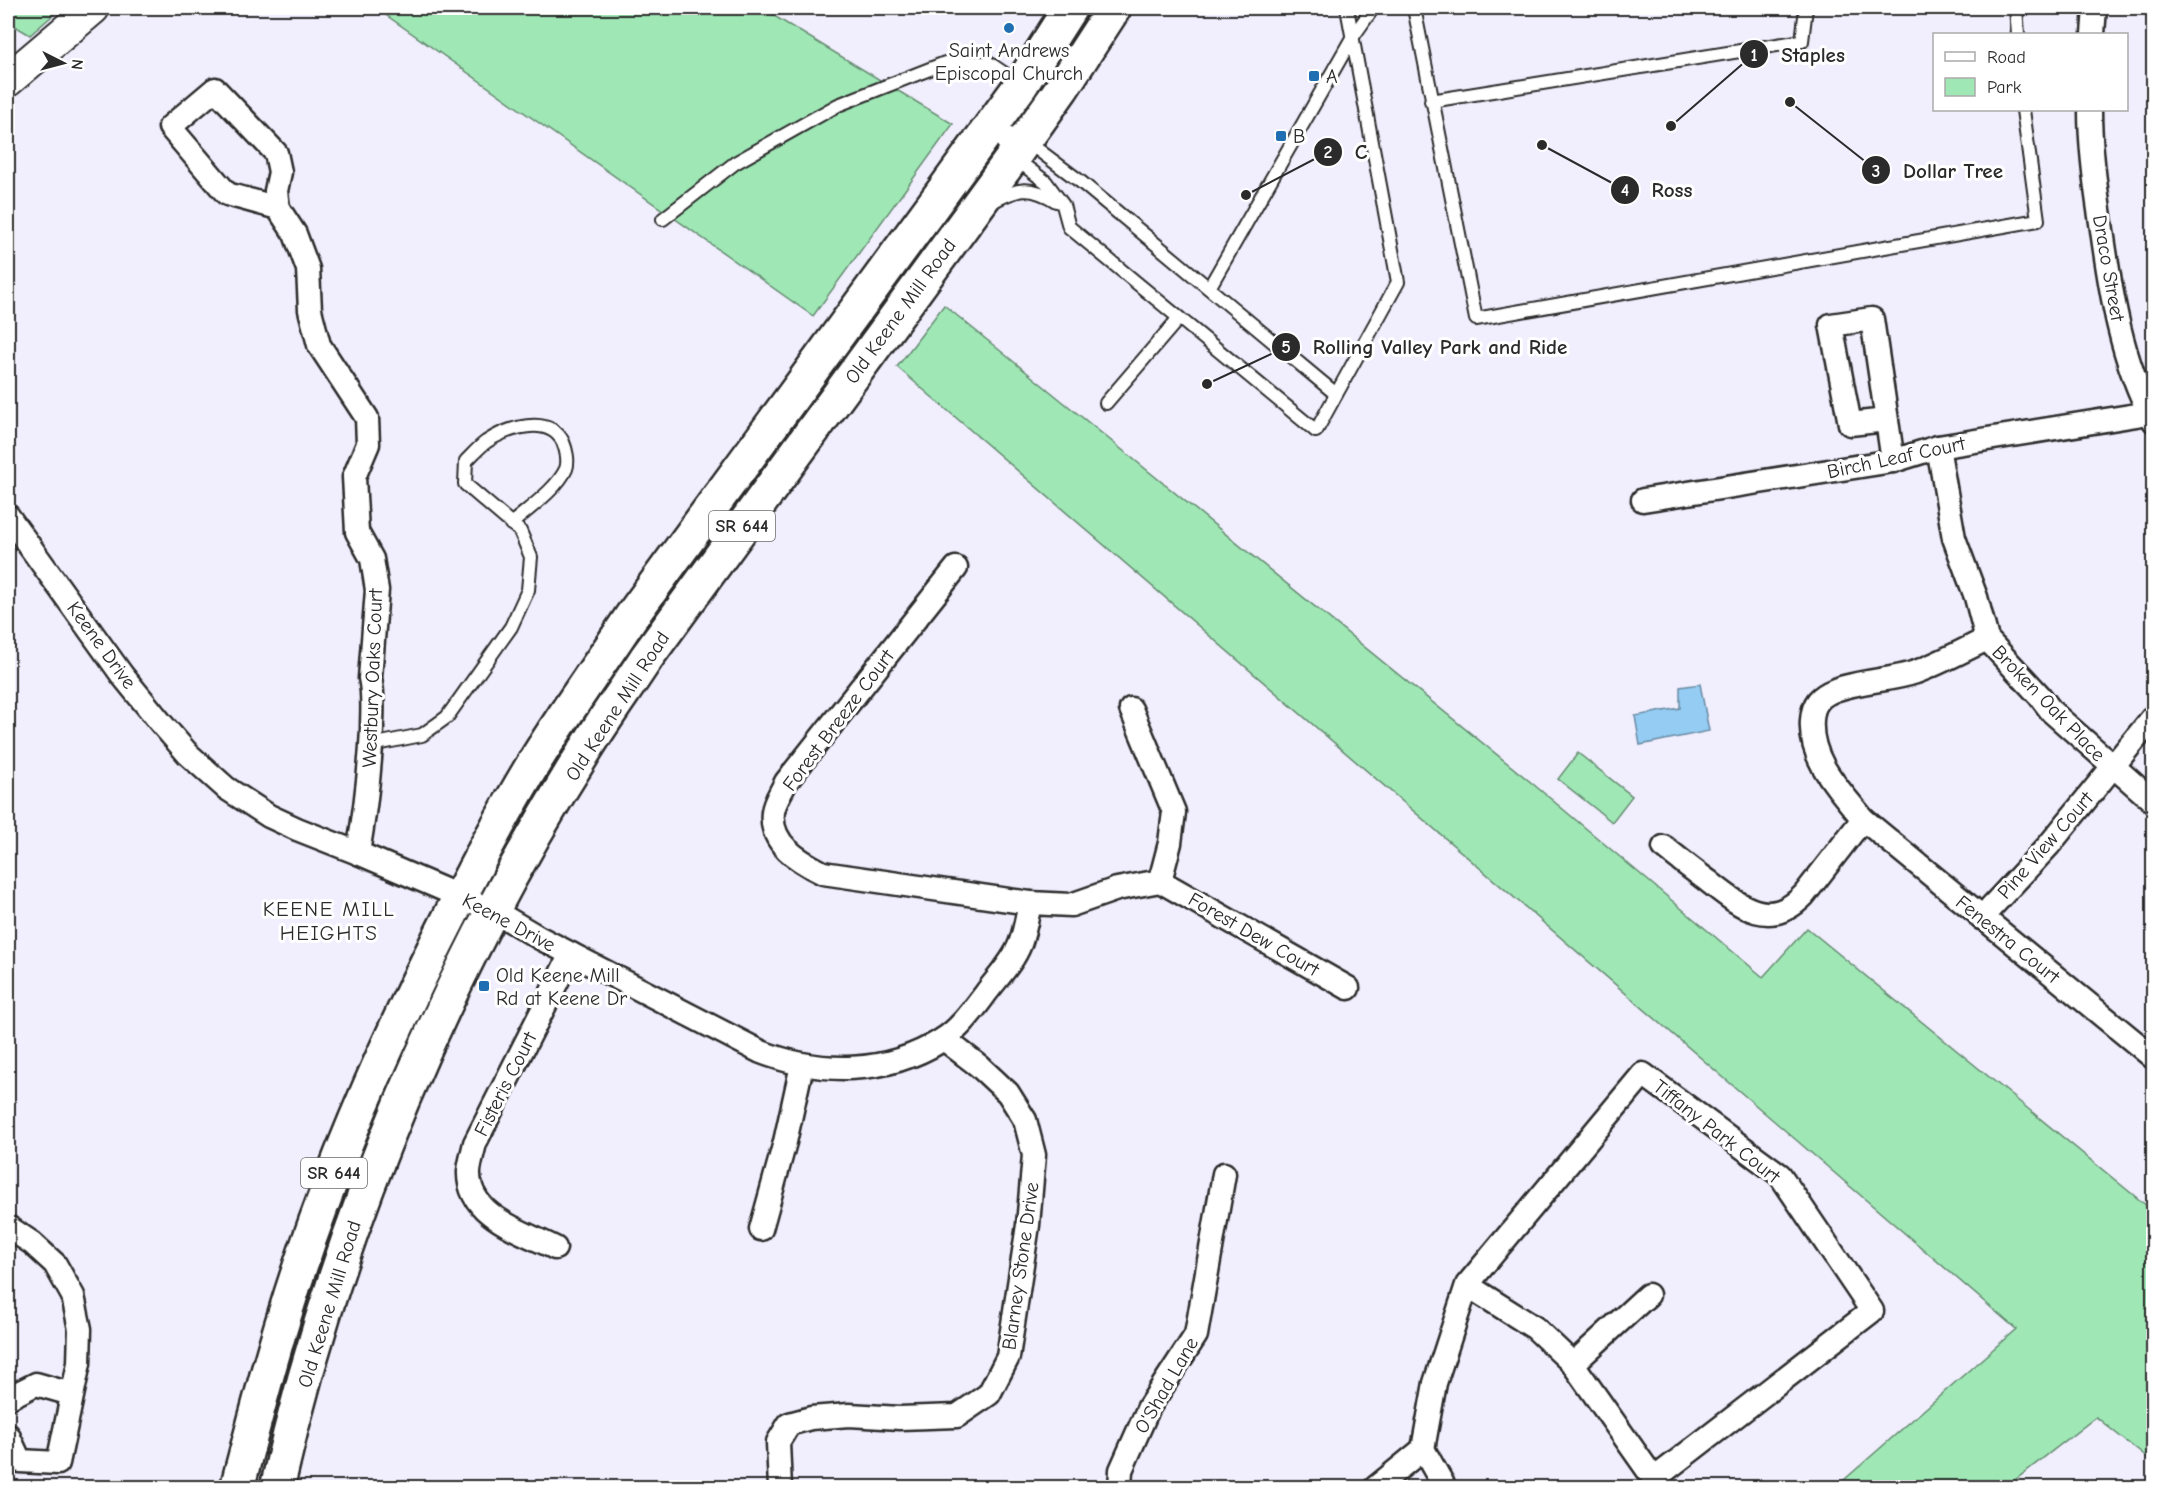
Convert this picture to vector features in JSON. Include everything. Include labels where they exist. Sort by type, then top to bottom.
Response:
[{"type":"main road","points":[[8,80],[93,8]]},
{"type":"main road","name":"Old Keene Mill Road","points":[[237,1488],[283,1318],[324,1198],[368,1090],[404,1009],[461,896],[532,766],[573,701],[631,617],[991,127],[1070,8]]},
{"type":"main road","name":"Old Keene Mill Road","points":[[277,1488],[286,1444],[356,1216],[430,1037],[494,911],[591,741],[648,657],[1019,149],[1114,8]]},
{"type":"street","points":[[2092,33],[2095,8]]},
{"type":"street","points":[[214,88],[276,153],[280,172],[276,191],[278,208],[226,194],[170,127],[214,88]]},
{"type":"street","name":"Draco Street","points":[[2090,111],[2094,179],[2107,264],[2122,337],[2138,389],[2151,417]]},
{"type":"street","name":"Westbury Oaks Court","points":[[278,208],[295,234],[308,269],[310,310],[319,345],[367,418],[368,444],[354,477],[357,532],[372,559],[377,590],[370,678],[373,692],[367,801],[358,853]]},
{"type":"street","name":"Birch Leaf Court","points":[[1643,500],[1893,461],[1938,447],[2151,417]]},
{"type":"street","points":[[1887,420],[1893,461]]},
{"type":"street","name":"Broken Oak Place","points":[[1938,447],[1954,538],[1976,597],[1987,639],[2052,712],[2154,802]]},
{"type":"street","name":"Keene Drive","points":[[8,516],[122,675],[188,754],[226,788],[269,816],[297,829],[494,911],[571,954],[761,1052],[802,1065],[825,1068],[862,1068],[908,1056],[944,1039],[973,1011],[1013,958],[1020,943],[1030,903]]},
{"type":"street","name":"Forest Breeze Court","points":[[956,568],[786,782],[773,810],[773,829],[782,845],[795,857],[823,873],[1030,903]]},
{"type":"street","name":"Fenestra Court","points":[[1987,639],[1915,672],[1834,690],[1817,700],[1812,708],[1811,734],[1814,745],[1825,770],[1863,819],[2154,1058]]},
{"type":"street","points":[[1030,903],[1071,905],[1117,889],[1160,881],[1170,843],[1174,812],[1131,709]]},
{"type":"street","name":"Pine View Court","points":[[1981,918],[2049,845],[2154,716]]},
{"type":"street","points":[[1664,847],[1740,906],[1761,913],[1780,912],[1793,906],[1804,895],[1863,819]]},
{"type":"street","name":"Forest Dew Court","points":[[1160,881],[1348,988]]},
{"type":"street","name":"Fisteris Court","points":[[555,1248],[490,1215],[475,1199],[469,1173],[474,1143],[571,954]]},
{"type":"street","name":"Blarney Stone Drive","points":[[780,1488],[778,1442],[789,1424],[811,1418],[849,1415],[900,1418],[957,1416],[989,1394],[1008,1357],[1028,1225],[1034,1155],[1024,1120],[1008,1093],[979,1066],[944,1039]]},
{"type":"street","points":[[760,1229],[785,1142],[802,1065]]},
{"type":"street","name":"Tiffany Park Court","points":[[1423,1449],[1435,1383],[1467,1285],[1643,1074],[1780,1175],[1872,1311],[1654,1479],[1573,1364],[1535,1328],[1467,1285]]},
{"type":"street","name":"O'Shad Lane","points":[[1120,1488],[1121,1470],[1149,1407],[1196,1335],[1224,1174]]},
{"type":"street","points":[[8,1227],[32,1243],[55,1264],[73,1296],[80,1329],[79,1363],[58,1463],[20,1461],[8,1435]]},
{"type":"street","points":[[1573,1364],[1648,1295]]},
{"type":"street","points":[[8,1398],[36,1384],[71,1394]]},
{"type":"street","points":[[1374,1488],[1423,1449],[1445,1488]]},
{"type":"lane","points":[[991,127],[1019,149],[1046,182],[1063,205],[1069,227],[1316,430],[1398,282],[1347,8]]},
{"type":"lane","points":[[1209,288],[1352,38],[1373,8]]},
{"type":"lane","points":[[1414,8],[1476,318],[2038,220],[2023,111]]},
{"type":"lane","points":[[1431,101],[1802,41],[1806,8]]},
{"type":"lane","points":[[2016,8],[2018,33]]},
{"type":"lane","points":[[663,219],[735,163],[838,105],[945,63],[989,63],[1021,85]]},
{"type":"lane","points":[[991,127],[1019,149],[1081,182],[1336,394]]},
{"type":"lane","points":[[969,218],[990,203],[1018,190],[1032,190],[1045,194],[1063,205]]},
{"type":"lane","points":[[1106,404],[1179,318]]},
{"type":"lane","points":[[371,745],[422,735],[447,717],[511,627],[528,590],[531,557],[520,531],[511,524],[465,484],[466,461],[485,442],[521,426],[544,426],[559,435],[566,449],[567,467],[556,484],[511,524]]},
{"type":"green space","points":[[8,8],[61,8],[30,35],[8,22]]},
{"type":"green space","points":[[376,8],[761,8],[953,124],[813,316]]},
{"type":"green space","points":[[944,305],[1533,784],[1763,977],[1807,928],[2153,1211],[2153,1463],[2096,1417],[2006,1487],[1836,1487],[2016,1329],[897,367]]},
{"type":"green space","points":[[1578,753],[1632,796],[1612,822],[1558,779]]},
{"type":"water","points":[[1700,684],[1709,731],[1640,745],[1635,716],[1680,708],[1680,687]]},
{"type":"place","name":"Saint Andrews Episcopal Church","points":[[1009,28]]},
{"type":"place","name":"A","points":[[1314,76]]},
{"type":"place","name":"Dollar Tree","points":[[1790,102]]},
{"type":"place","name":"Staples","points":[[1671,126]]},
{"type":"place","name":"B","points":[[1281,136]]},
{"type":"place","name":"Ross","points":[[1542,145]]},
{"type":"place","name":"C","points":[[1246,195]]},
{"type":"place","name":"Rolling Valley Park and Ride","points":[[1207,384]]},
{"type":"place","name":"Old Keene Mill Rd at Keene Dr","points":[[484,986]]},
{"type":"district","name":"KEENE MILL HEIGHTS","points":[[329,921]]}]
